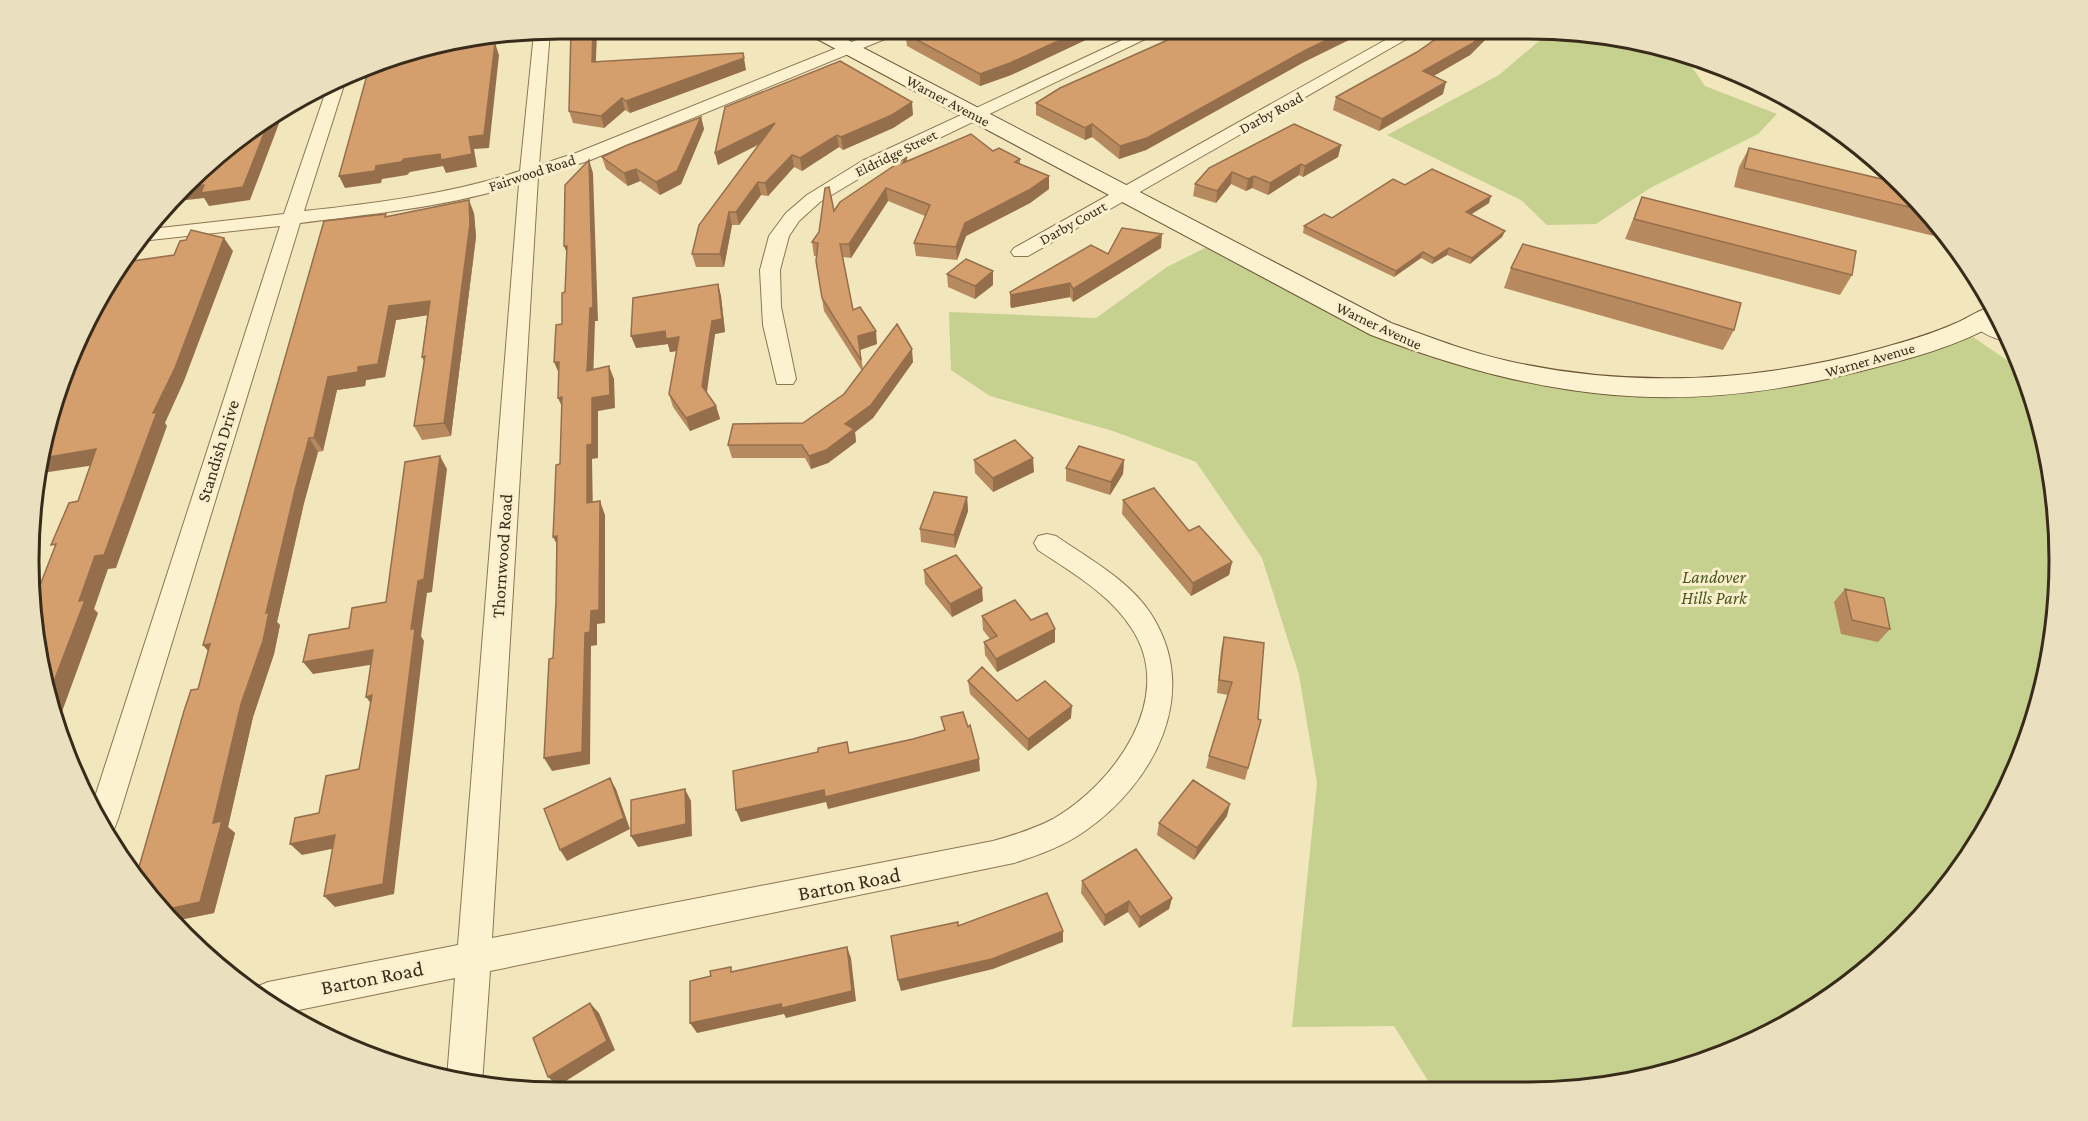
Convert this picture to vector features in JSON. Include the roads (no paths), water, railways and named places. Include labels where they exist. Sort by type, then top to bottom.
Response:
[{"type":"street","name":"Warner Avenue","points":[[831,39],[1381,329],[1463,360],[1543,379],[1611,388],[1741,387],[1810,377],[1932,343],[1988,317]]},
{"type":"street","name":"Fairwood Road","points":[[153,235],[452,197],[529,176],[873,39]]},
{"type":"street","name":"Eldridge Street","points":[[785,379],[771,295],[771,269],[780,234],[796,213],[852,174],[1138,39]]},
{"type":"street","name":"Darby Road","points":[[1125,194],[1399,39]]},
{"type":"street","name":"Thornwood Road","points":[[466,1073],[529,176],[541,40]]},
{"type":"street","name":"Standish Drive","points":[[105,813],[334,91]]},
{"type":"street","name":"Darby Court","points":[[1021,252],[1125,194]]},
{"type":"street","name":"Barton Road","points":[[276,997],[993,855],[1037,843],[1074,822],[1104,798],[1129,770],[1152,729],[1159,692],[1157,660],[1149,634],[1129,608],[1092,574],[1047,543]]},
{"type":"park label","name":"Landover Hills Park","points":[[1714,587]]}]
